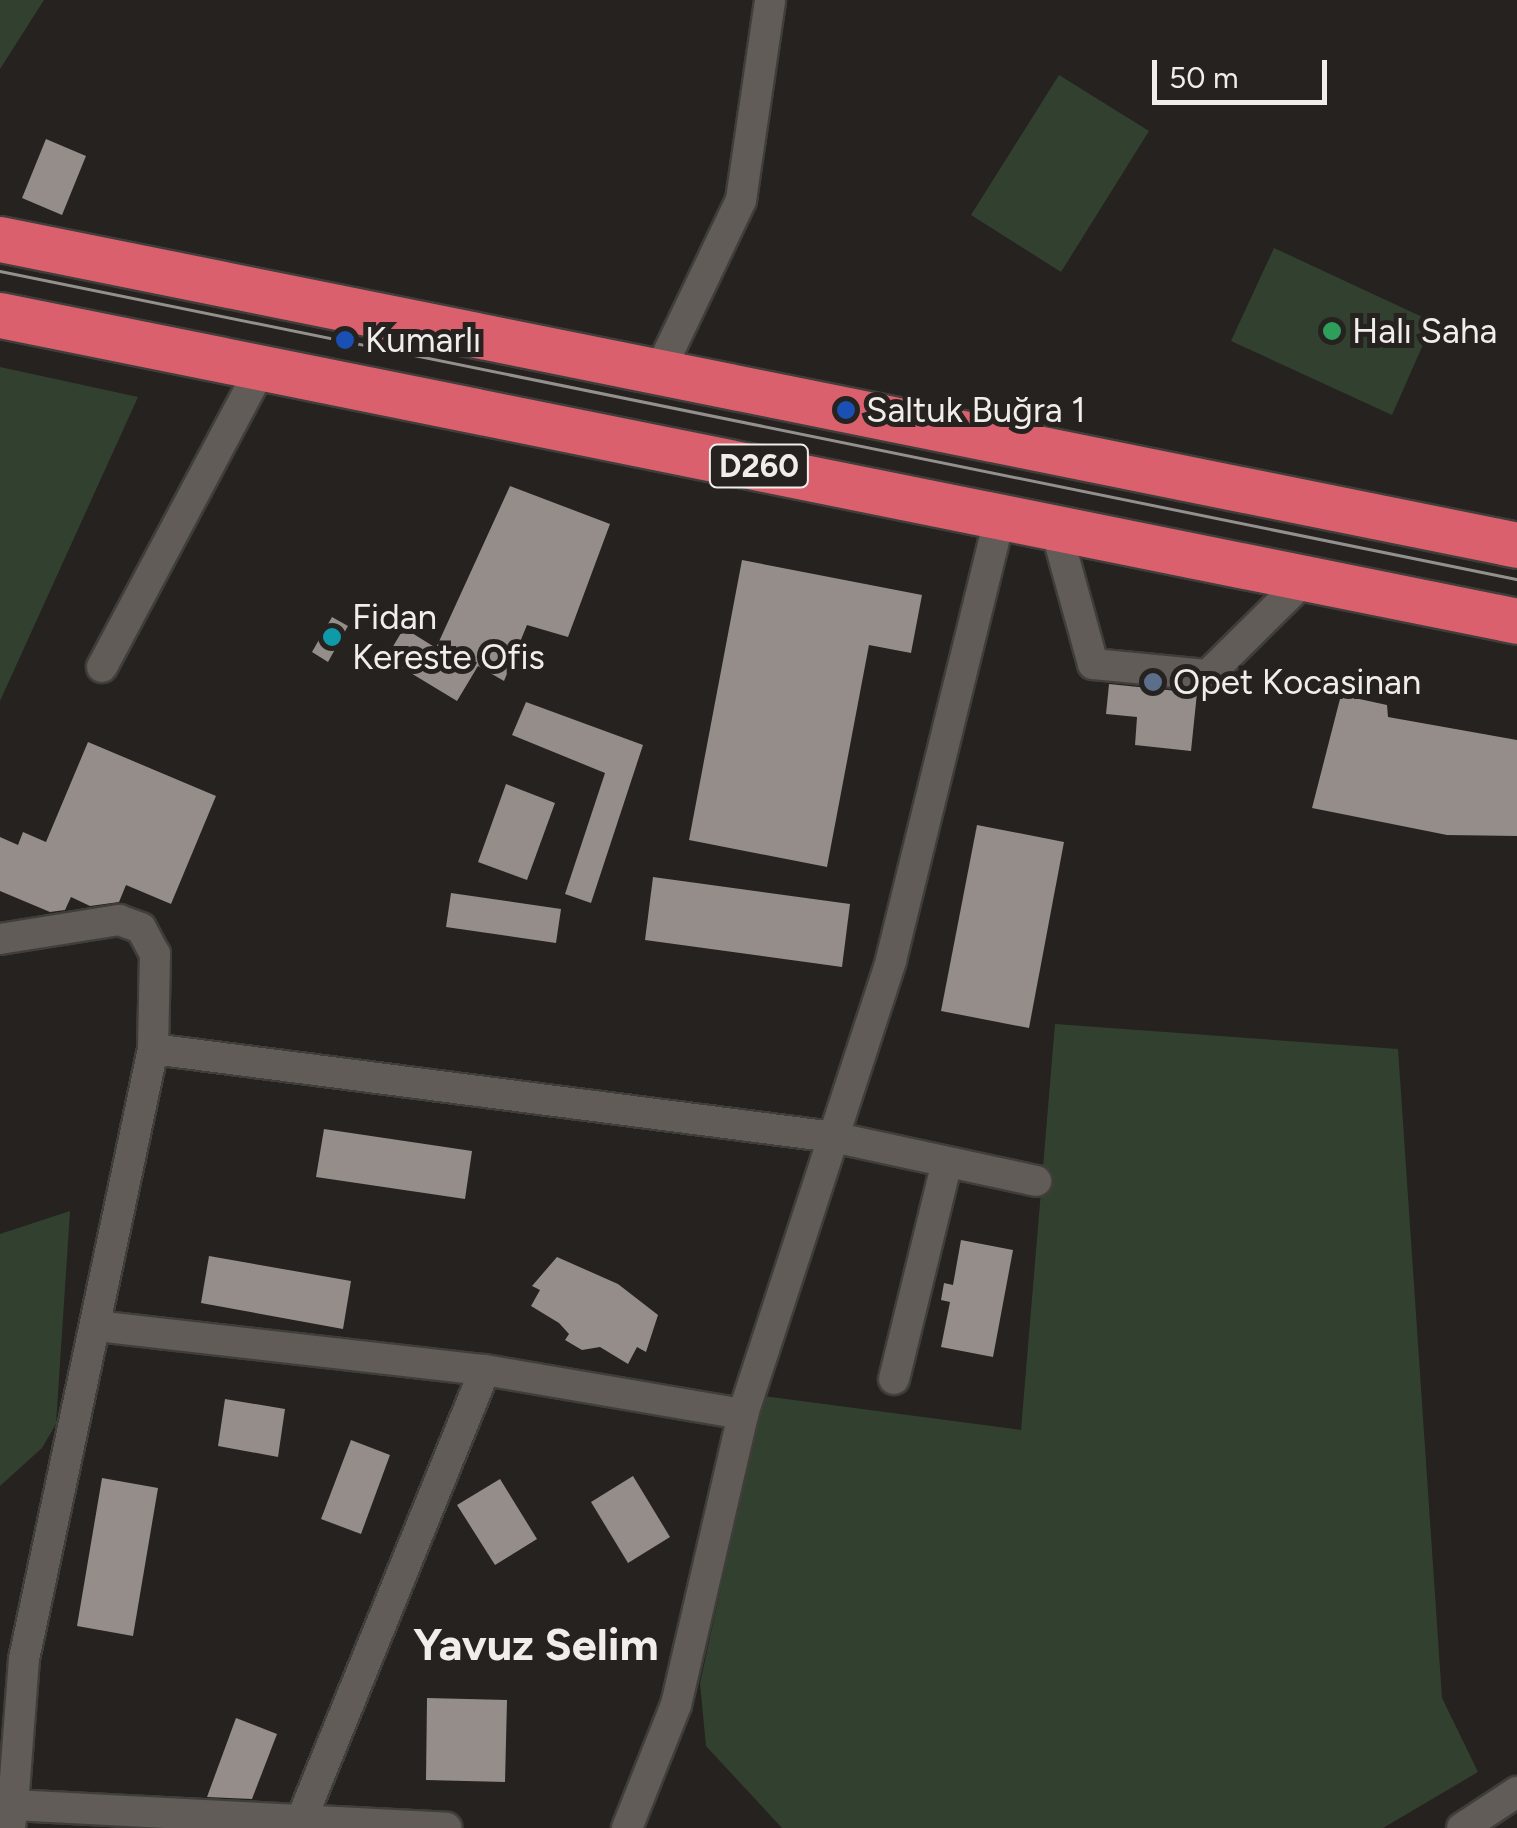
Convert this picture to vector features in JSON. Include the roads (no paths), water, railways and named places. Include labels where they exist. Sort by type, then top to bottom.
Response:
[{"type":"highway","name":"D260","points":[[0,239],[1517,544]]},
{"type":"highway","name":"D260","points":[[0,314],[1517,622]]},
{"type":"street","points":[[660,370],[741,200],[770,0]]},
{"type":"street","points":[[102,666],[262,366]]},
{"type":"street","points":[[627,1828],[676,1705],[743,1414],[891,960],[1000,517]]},
{"type":"street","points":[[1055,526],[1093,664],[1208,676],[1305,580]]},
{"type":"street","points":[[0,939],[108,921],[141,928],[155,954],[153,1049],[98,1326],[24,1660],[11,1817],[446,1828]]},
{"type":"street","points":[[153,1049],[833,1137],[1036,1182]]},
{"type":"street","points":[[894,1378],[947,1162]]},
{"type":"street","points":[[98,1326],[484,1370],[743,1414]]},
{"type":"street","points":[[300,1823],[484,1370]]},
{"type":"street","points":[[1462,1828],[1517,1792]]},
{"type":"tram line","points":[[0,271],[1517,579]]},
{"type":"place","name":"Halı Saha","points":[[1332,331]]},
{"type":"place","name":"Kumarlı","points":[[345,340]]},
{"type":"place","name":"Saltuk Buğra 1","points":[[846,410]]},
{"type":"place","name":"Fidan Kereste Ofis","points":[[332,637]]},
{"type":"place","name":"Opet Kocasinan","points":[[1153,682]]},
{"type":"district","name":"Yavuz Selim","points":[[536,1645]]}]
